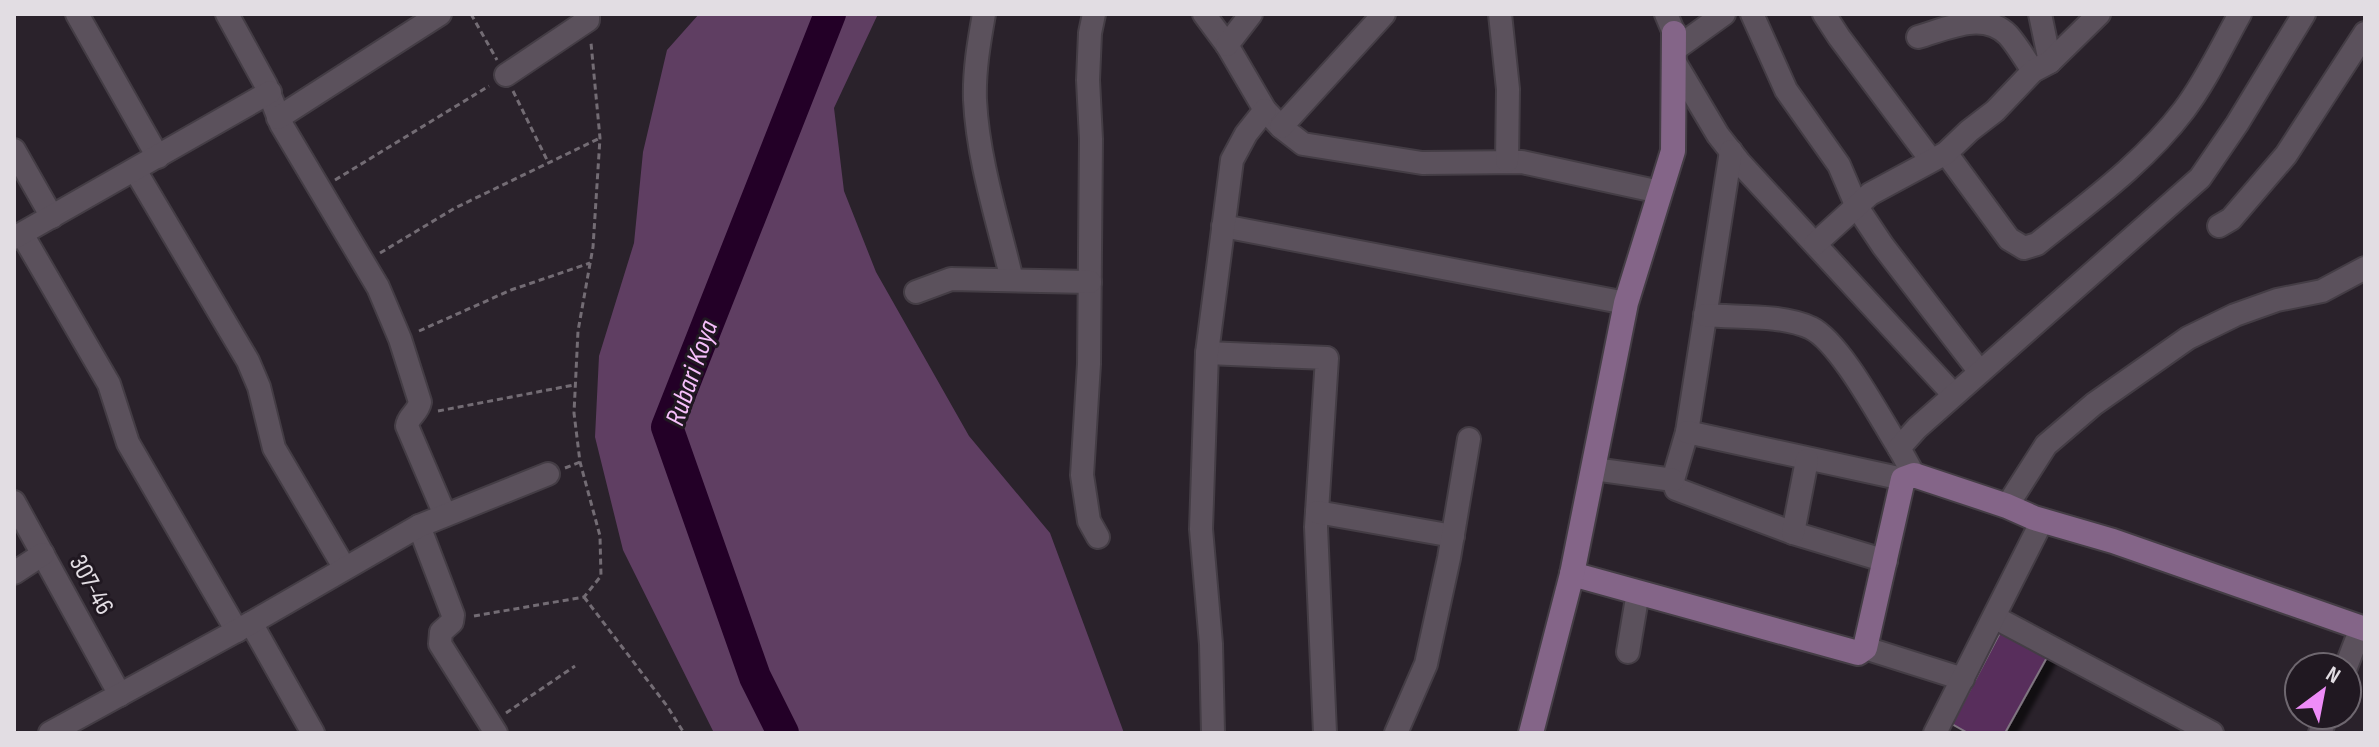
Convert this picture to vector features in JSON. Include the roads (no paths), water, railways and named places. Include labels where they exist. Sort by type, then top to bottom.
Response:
[{"type":"street","points":[[77,14],[158,157]]},
{"type":"street","points":[[227,14],[270,92],[278,118],[365,262],[400,339],[420,402],[407,426],[445,515]]},
{"type":"street","points":[[278,118],[440,14]]},
{"type":"street","points":[[984,14],[975,99],[980,141],[1012,280]]},
{"type":"street","points":[[1094,14],[1088,80],[1089,364],[1082,475],[1089,521],[1098,537]]},
{"type":"street","points":[[1204,14],[1227,45],[1265,110],[1303,144],[1422,163],[1522,162],[1660,192]]},
{"type":"street","points":[[1227,45],[1251,14]]},
{"type":"street","points":[[1281,127],[1384,14]]},
{"type":"street","points":[[1500,14],[1508,89],[1507,161]]},
{"type":"street","points":[[1672,39],[1724,14]]},
{"type":"street","points":[[1752,14],[1786,90],[1839,165],[1857,207],[1883,246],[1980,372]]},
{"type":"street","points":[[1824,14],[1839,37],[2009,239],[2024,248],[2037,244],[2157,142],[2184,110],[2240,14]]},
{"type":"street","points":[[2040,14],[2042,67]]},
{"type":"street","points":[[1815,244],[1870,194],[1939,156],[1995,111],[2099,14]]},
{"type":"street","points":[[1899,448],[1917,428],[2200,178],[2304,14]]},
{"type":"street","points":[[506,75],[588,17]]},
{"type":"street","points":[[1918,37],[1974,22],[1992,23],[2042,67]]},
{"type":"street","points":[[2219,226],[2231,219],[2286,155],[2365,33]]},
{"type":"street","points":[[1672,39],[1718,135],[1954,395]]},
{"type":"street","points":[[1531,733],[1572,574],[1626,303],[1673,151],[1672,39]]},
{"type":"street","points":[[270,92],[18,236],[109,384],[128,443],[313,733]]},
{"type":"street","points":[[1213,733],[1211,644],[1201,529],[1207,353],[1232,160],[1246,134],[1265,110]]},
{"type":"street","points":[[14,150],[52,217]]},
{"type":"street","points":[[1731,151],[1687,432],[1673,480],[1676,489],[1793,533],[1886,561]]},
{"type":"street","points":[[135,170],[248,361],[259,387],[274,448],[344,567]]},
{"type":"street","points":[[1223,226],[1626,303]]},
{"type":"street","points":[[2007,506],[2046,445],[2094,404],[2188,338],[2235,315],[2277,300],[2322,291],[2365,268]]},
{"type":"street","points":[[916,292],[951,279],[1090,282]]},
{"type":"street","points":[[1572,574],[1858,653],[1865,648],[1909,477],[1899,448],[1829,340],[1810,328],[1785,321],[1705,315]]},
{"type":"street","points":[[1207,353],[1327,358],[1317,512],[1325,733]]},
{"type":"street","points":[[1687,432],[1807,460],[1909,477],[2007,506],[2042,521],[2113,541],[2363,628],[2353,651]]},
{"type":"street","points":[[1396,733],[1426,664],[1453,536],[1469,439]]},
{"type":"street","points":[[1793,533],[1807,460]]},
{"type":"street","points":[[1594,469],[1673,480]]},
{"type":"street","points":[[50,733],[84,725],[120,695],[419,526],[548,474]]},
{"type":"street","name":"307-46","points":[[14,502],[120,695]]},
{"type":"street","points":[[1317,512],[1453,536]]},
{"type":"street","points":[[1935,733],[2042,521]]},
{"type":"street","points":[[419,526],[453,619],[441,632],[440,644],[492,728]]},
{"type":"street","points":[[14,573],[43,554]]},
{"type":"street","points":[[1628,652],[1638,592]]},
{"type":"street","points":[[1994,617],[2212,733]]},
{"type":"street","points":[[1865,648],[1963,679]]},
{"type":"waterway","name":"Rubari Koya","points":[[783,733],[755,677],[667,427],[830,14]]}]
